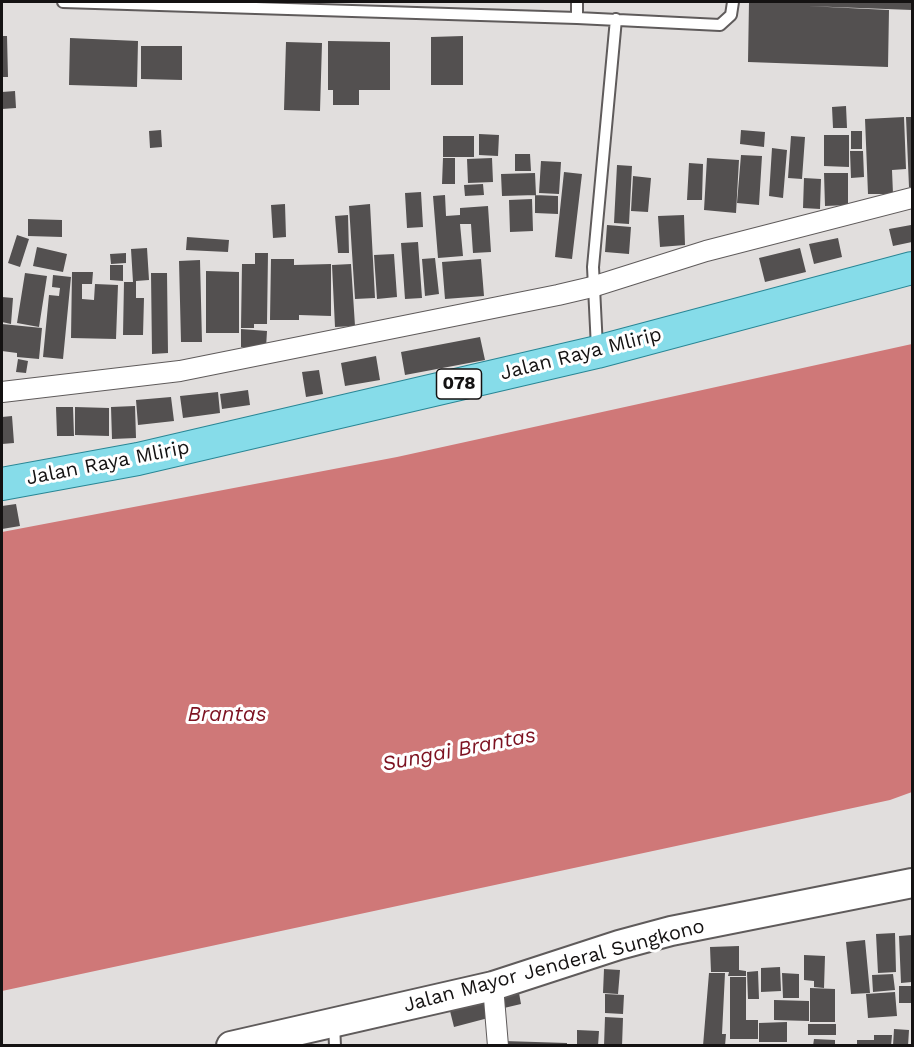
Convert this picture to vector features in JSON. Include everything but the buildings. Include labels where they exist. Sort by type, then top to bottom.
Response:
[{"type":"main road","name":"Jalan Raya Mlirip","points":[[2,484],[138,459],[597,352],[912,268]]},
{"type":"main road","name":"Jalan Mayor Jenderal Sungkono","points":[[231,1046],[334,1034],[619,945],[671,931],[912,883]]},
{"type":"street","points":[[2,393],[180,370],[592,286],[706,251],[912,198]]},
{"type":"street","points":[[493,986],[498,1046]]},
{"type":"lane","points":[[63,2],[616,19],[720,25],[731,15],[733,2]]},
{"type":"lane","points":[[577,2],[577,18]]},
{"type":"lane","points":[[597,352],[592,267],[616,19]]},
{"type":"water","name":"Brantas","points":[[912,344],[912,792],[890,800],[2,991],[2,532],[397,457]]},
{"type":"water label","name":"Sungai Brantas","points":[[459,750]]}]
